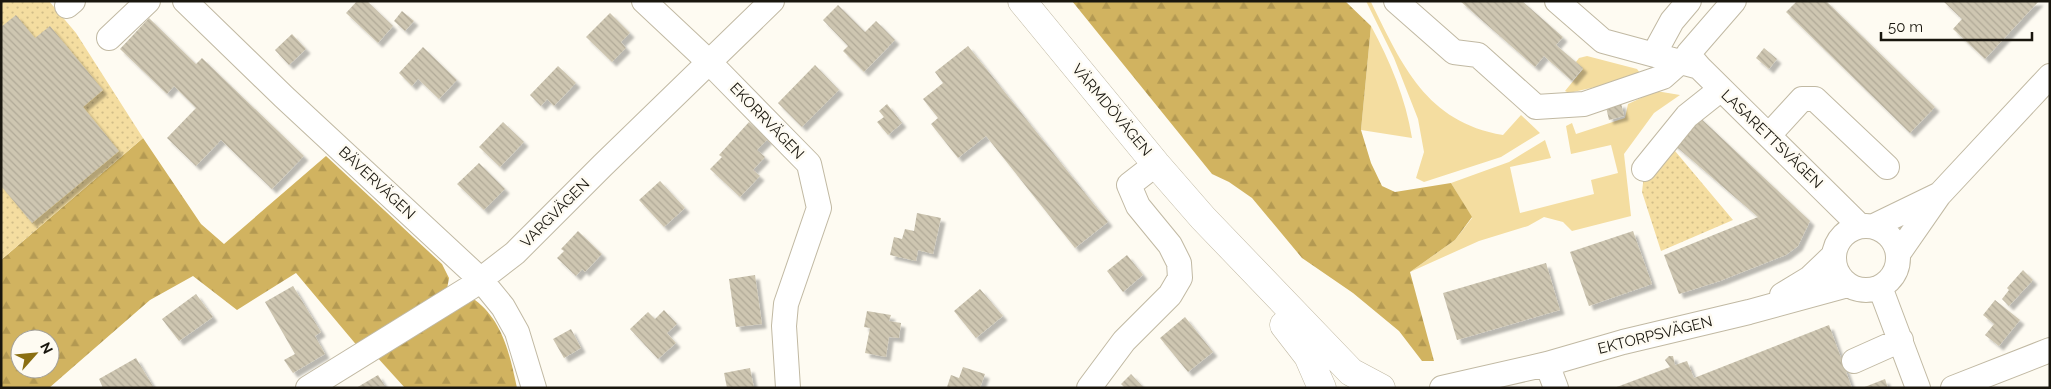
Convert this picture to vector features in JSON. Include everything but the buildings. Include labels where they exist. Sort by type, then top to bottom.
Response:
[{"type":"main road","name":"VÄRMDÖVÄGEN","points":[[1022,1],[1156,164],[1203,218],[1351,372],[1381,388]]},
{"type":"main road","name":"VÄRMDÖVÄGEN","points":[[1203,218],[1308,356],[1322,388]]},
{"type":"street","points":[[109,38],[148,1]]},
{"type":"street","name":"BÄVERVÄGEN","points":[[185,1],[284,97],[481,280],[503,307],[517,332],[534,388]]},
{"type":"street","name":"EKORRVÄGEN","points":[[644,1],[709,62],[809,164],[819,208],[786,304],[784,326],[788,388]]},
{"type":"street","name":"VARGVÄGEN","points":[[308,388],[481,280],[515,254],[772,1]]},
{"type":"street","points":[[1396,1],[1454,52],[1478,55],[1536,107],[1584,104],[1663,77],[1689,65],[1688,54],[1734,1]]},
{"type":"street","name":"LASARETTSVÄGEN","points":[[1556,1],[1603,41],[1689,65],[1721,89],[1867,226]]},
{"type":"street","points":[[1654,54],[1672,21],[1689,1]]},
{"type":"street","points":[[1898,254],[1939,195],[2050,76]]},
{"type":"street","points":[[1644,169],[1687,116],[1721,89]]},
{"type":"street","points":[[1769,135],[1802,99],[1815,99],[1887,167]]},
{"type":"street","points":[[1089,388],[1124,341],[1170,296],[1180,278],[1179,263],[1138,206],[1129,185],[1156,164]]},
{"type":"street","points":[[1867,226],[1886,232],[1894,241],[1898,254],[1897,267],[1890,279],[1880,287],[1858,290],[1848,285],[1834,268],[1833,256],[1841,236],[1939,195]]},
{"type":"street","name":"EKTORPSVÄGEN","points":[[1764,307],[1810,278],[1833,256]]},
{"type":"street","name":"EKTORPSVÄGEN","points":[[1442,388],[1547,364],[1623,342],[1749,312],[1848,285]]},
{"type":"street","points":[[1880,287],[1918,388]]},
{"type":"street","points":[[1854,361],[1901,340]]},
{"type":"street","points":[[1953,388],[1988,382],[2050,350]]},
{"type":"street","points":[[1547,364],[1556,388]]},
{"type":"street","name":"EKTORPSVÄGEN","points":[[1510,388],[1547,364]]},
{"type":"shaded area","points":[[1,1],[49,1],[76,33],[143,138],[1,260]]},
{"type":"shaded area","points":[[1366,1],[1371,2],[1394,48],[1420,87],[1436,104],[1454,118],[1476,128],[1503,135],[1521,115],[1540,133],[1501,157],[1424,182],[1416,178],[1424,152],[1418,119],[1394,58]]},
{"type":"shaded area","points":[[1371,26],[1396,80],[1406,109],[1412,138],[1361,130]]},
{"type":"shaded area","points":[[1587,56],[1637,69],[1640,73],[1639,77],[1569,93],[1565,91],[1583,69],[1576,62],[1579,58]]},
{"type":"shaded area","points":[[1656,91],[1680,95],[1654,113],[1624,154],[1631,216],[1572,231],[1563,222],[1544,217],[1528,226],[1479,241],[1410,272],[1455,240],[1472,218],[1451,183],[1509,162],[1545,140],[1551,158],[1510,167],[1520,213],[1594,194],[1591,180],[1618,173],[1611,145],[1571,154],[1566,126],[1572,123],[1576,134],[1625,118],[1628,104]]},
{"type":"shaded area","points":[[1670,145],[1733,220],[1661,251],[1642,192],[1644,175]]},
{"type":"green space","points":[[1072,1],[1345,1],[1371,26],[1361,130],[1371,163],[1382,186],[1395,192],[1451,183],[1472,217],[1455,240],[1410,272],[1434,361],[1422,361],[1399,331],[1353,293],[1302,258],[1252,198],[1229,182],[1212,174]]},
{"type":"green space","points":[[143,138],[201,224],[224,244],[326,156],[442,264],[449,278],[447,289],[359,348],[296,273],[237,310],[193,276],[150,300],[60,378],[60,329],[10,329],[10,379],[59,379],[49,388],[1,388],[1,260]]},
{"type":"green space","points":[[475,300],[485,308],[499,328],[508,351],[517,388],[405,388],[376,356],[465,301]]}]
